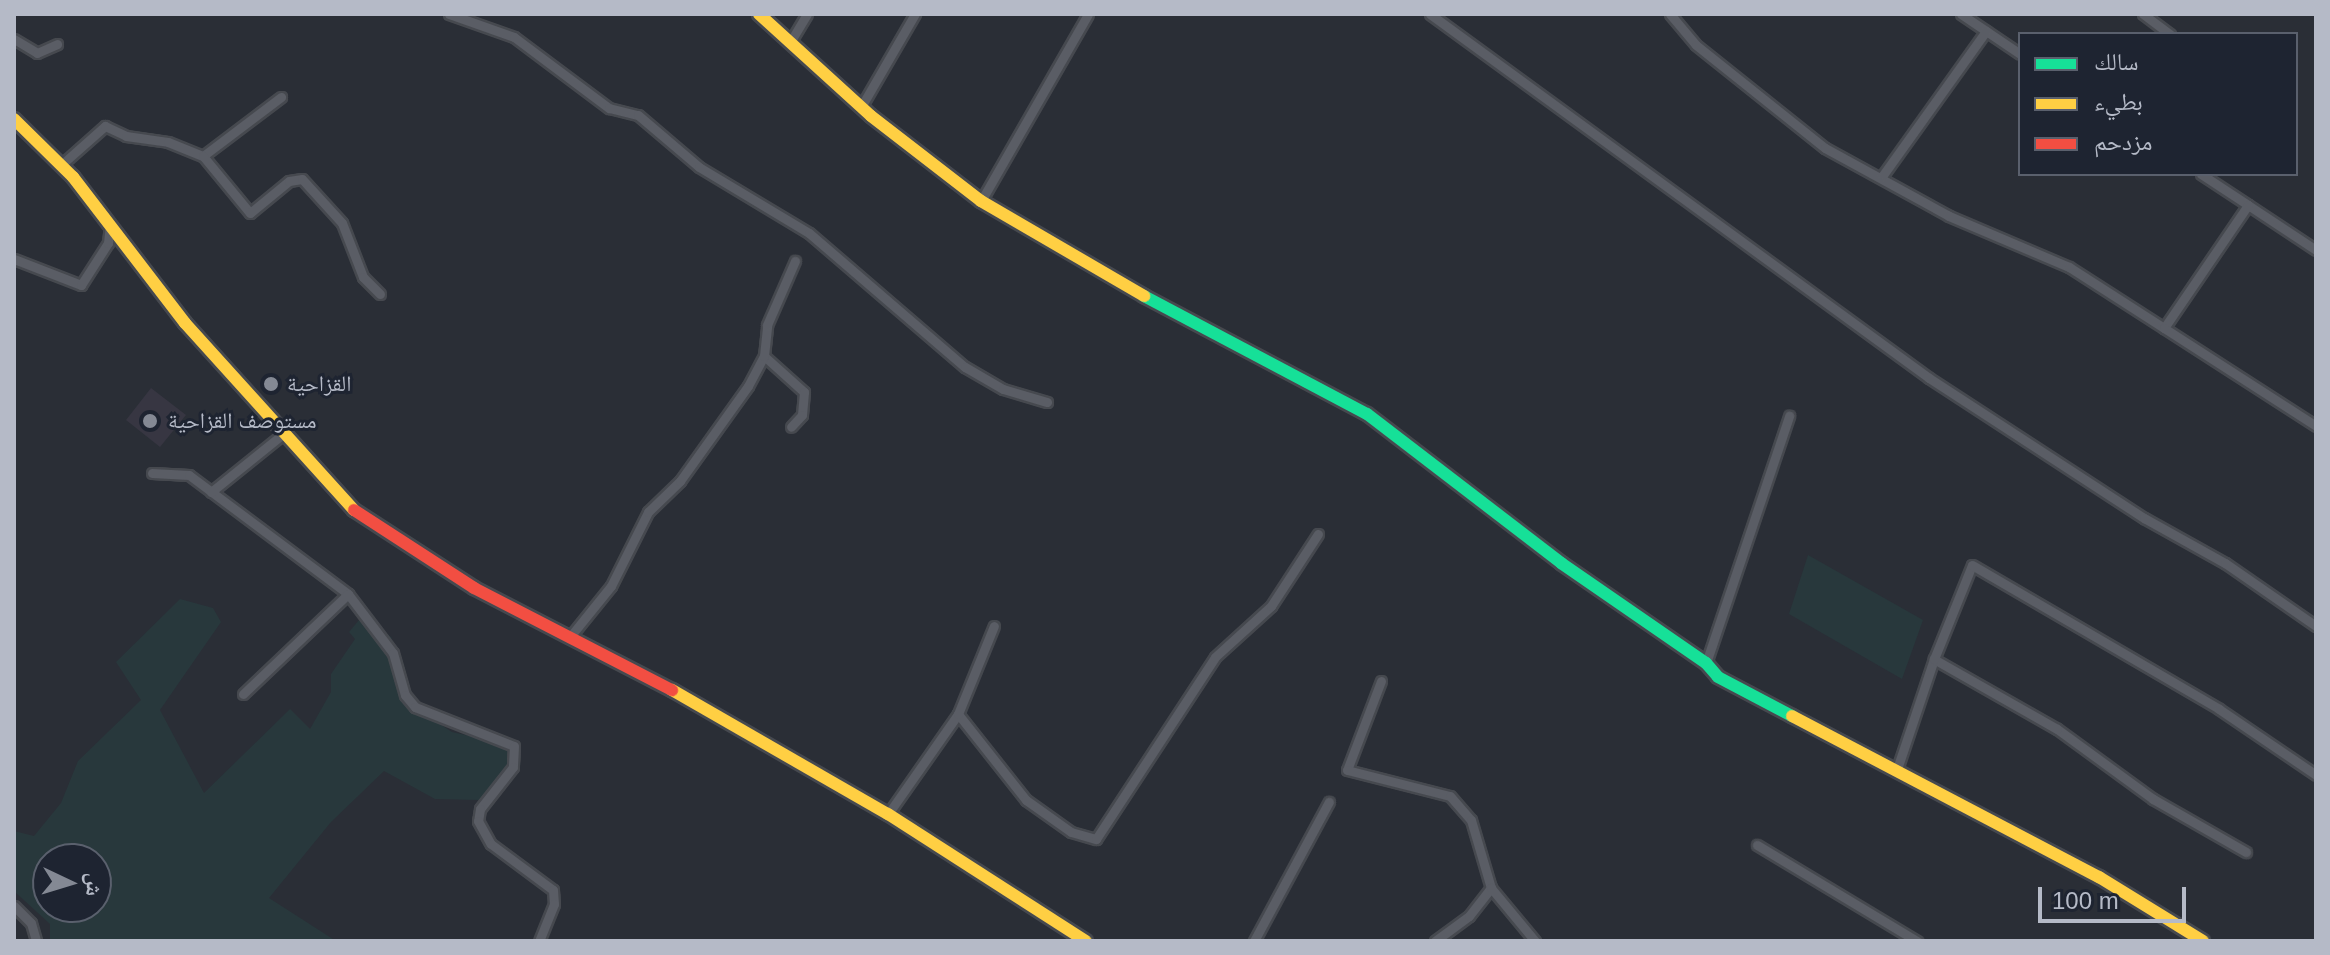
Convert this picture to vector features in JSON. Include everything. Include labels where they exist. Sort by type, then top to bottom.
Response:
[{"type":"street","points":[[449,14],[514,37],[609,108],[638,115],[699,167],[809,233],[965,367],[1003,389],[1047,402]]},
{"type":"street","points":[[759,14],[792,39],[861,107],[981,201],[1063,253],[1367,414],[1561,563],[1706,663],[1718,677],[2099,877],[2203,941]]},
{"type":"street","points":[[792,39],[807,14]]},
{"type":"street","points":[[861,107],[915,14]]},
{"type":"street","points":[[981,201],[1088,14]]},
{"type":"street","points":[[1430,14],[1929,378],[2144,518],[2225,563],[2316,626]]},
{"type":"street","points":[[1670,14],[1683,33],[1763,102],[1852,165],[1883,175],[1949,216],[2069,267],[2316,426]]},
{"type":"street","points":[[1961,14],[2018,53]]},
{"type":"street","points":[[2143,14],[2167,32]]},
{"type":"street","points":[[1883,175],[1986,31]]},
{"type":"street","points":[[14,39],[37,53],[57,44]]},
{"type":"street","points":[[203,156],[281,97]]},
{"type":"street","points":[[14,119],[61,165],[110,221],[185,323],[283,434],[352,509],[378,529],[569,638],[715,712],[888,814],[1086,941]]},
{"type":"street","points":[[61,165],[105,126],[126,136],[188,147],[203,156],[250,213],[289,181],[302,179],[342,223],[363,277],[380,294]]},
{"type":"street","points":[[2204,176],[2316,250]]},
{"type":"street","points":[[2164,328],[2248,205]]},
{"type":"street","points":[[14,259],[81,285],[108,243],[110,221]]},
{"type":"street","points":[[569,638],[611,586],[648,512],[680,481],[764,356],[767,325],[795,261]]},
{"type":"street","points":[[764,356],[804,392],[802,415],[791,427]]},
{"type":"street","points":[[1706,663],[1789,416]]},
{"type":"street","points":[[211,492],[283,434]]},
{"type":"street","points":[[152,473],[189,475],[348,594],[393,653],[405,695],[415,707],[514,746],[513,767],[480,809],[478,821],[491,844],[553,890],[554,904],[539,941]]},
{"type":"street","points":[[958,714],[1026,800],[1071,832],[1096,839],[1215,657],[1271,606],[1318,534]]},
{"type":"street","points":[[1897,769],[1934,659],[1973,564],[2219,709],[2316,775]]},
{"type":"street","points":[[243,694],[348,594]]},
{"type":"street","points":[[888,814],[958,714],[994,626]]},
{"type":"street","points":[[1934,659],[2057,729],[2153,799],[2246,852]]},
{"type":"street","points":[[1381,681],[1347,770],[1450,796],[1471,820],[1491,888],[1535,941]]},
{"type":"street","points":[[1254,941],[1329,802]]},
{"type":"street","points":[[1757,845],[1917,941]]},
{"type":"street","points":[[1435,941],[1469,916],[1491,888]]},
{"type":"street","points":[[14,906],[31,923],[36,941]]},
{"type":"shaded area","points":[[151,388],[186,415],[160,447],[126,420]]},
{"type":"shaded area","points":[[1808,555],[1923,620],[1902,679],[1789,614]]},
{"type":"shaded area","points":[[180,599],[213,608],[221,622],[160,710],[204,793],[290,709],[310,729],[331,692],[331,674],[355,639],[349,632],[364,614],[392,638],[387,644],[401,682],[426,715],[452,732],[514,746],[513,767],[479,800],[435,799],[384,771],[331,822],[269,898],[336,941],[50,941],[49,923],[112,923],[112,843],[32,843],[32,908],[14,891],[14,831],[34,836],[61,803],[78,761],[141,700],[116,662]]},
{"type":"traffic: fast","points":[[1144,296],[1367,414],[1561,563],[1706,663],[1718,677],[1792,716]]},
{"type":"traffic: slow","points":[[759,14],[871,116],[981,201],[1144,296]]},
{"type":"traffic: slow","points":[[14,119],[73,177],[185,323],[354,510]]},
{"type":"traffic: slow","points":[[672,690],[888,814],[1086,941]]},
{"type":"traffic: slow","points":[[1792,716],[2099,877],[2203,941]]},
{"type":"traffic: jam","points":[[354,510],[474,588],[672,690]]},
{"type":"place","name":"القزاحية","points":[[271,384]]},
{"type":"place","name":"مستوصف القزاحية","points":[[150,421]]}]
